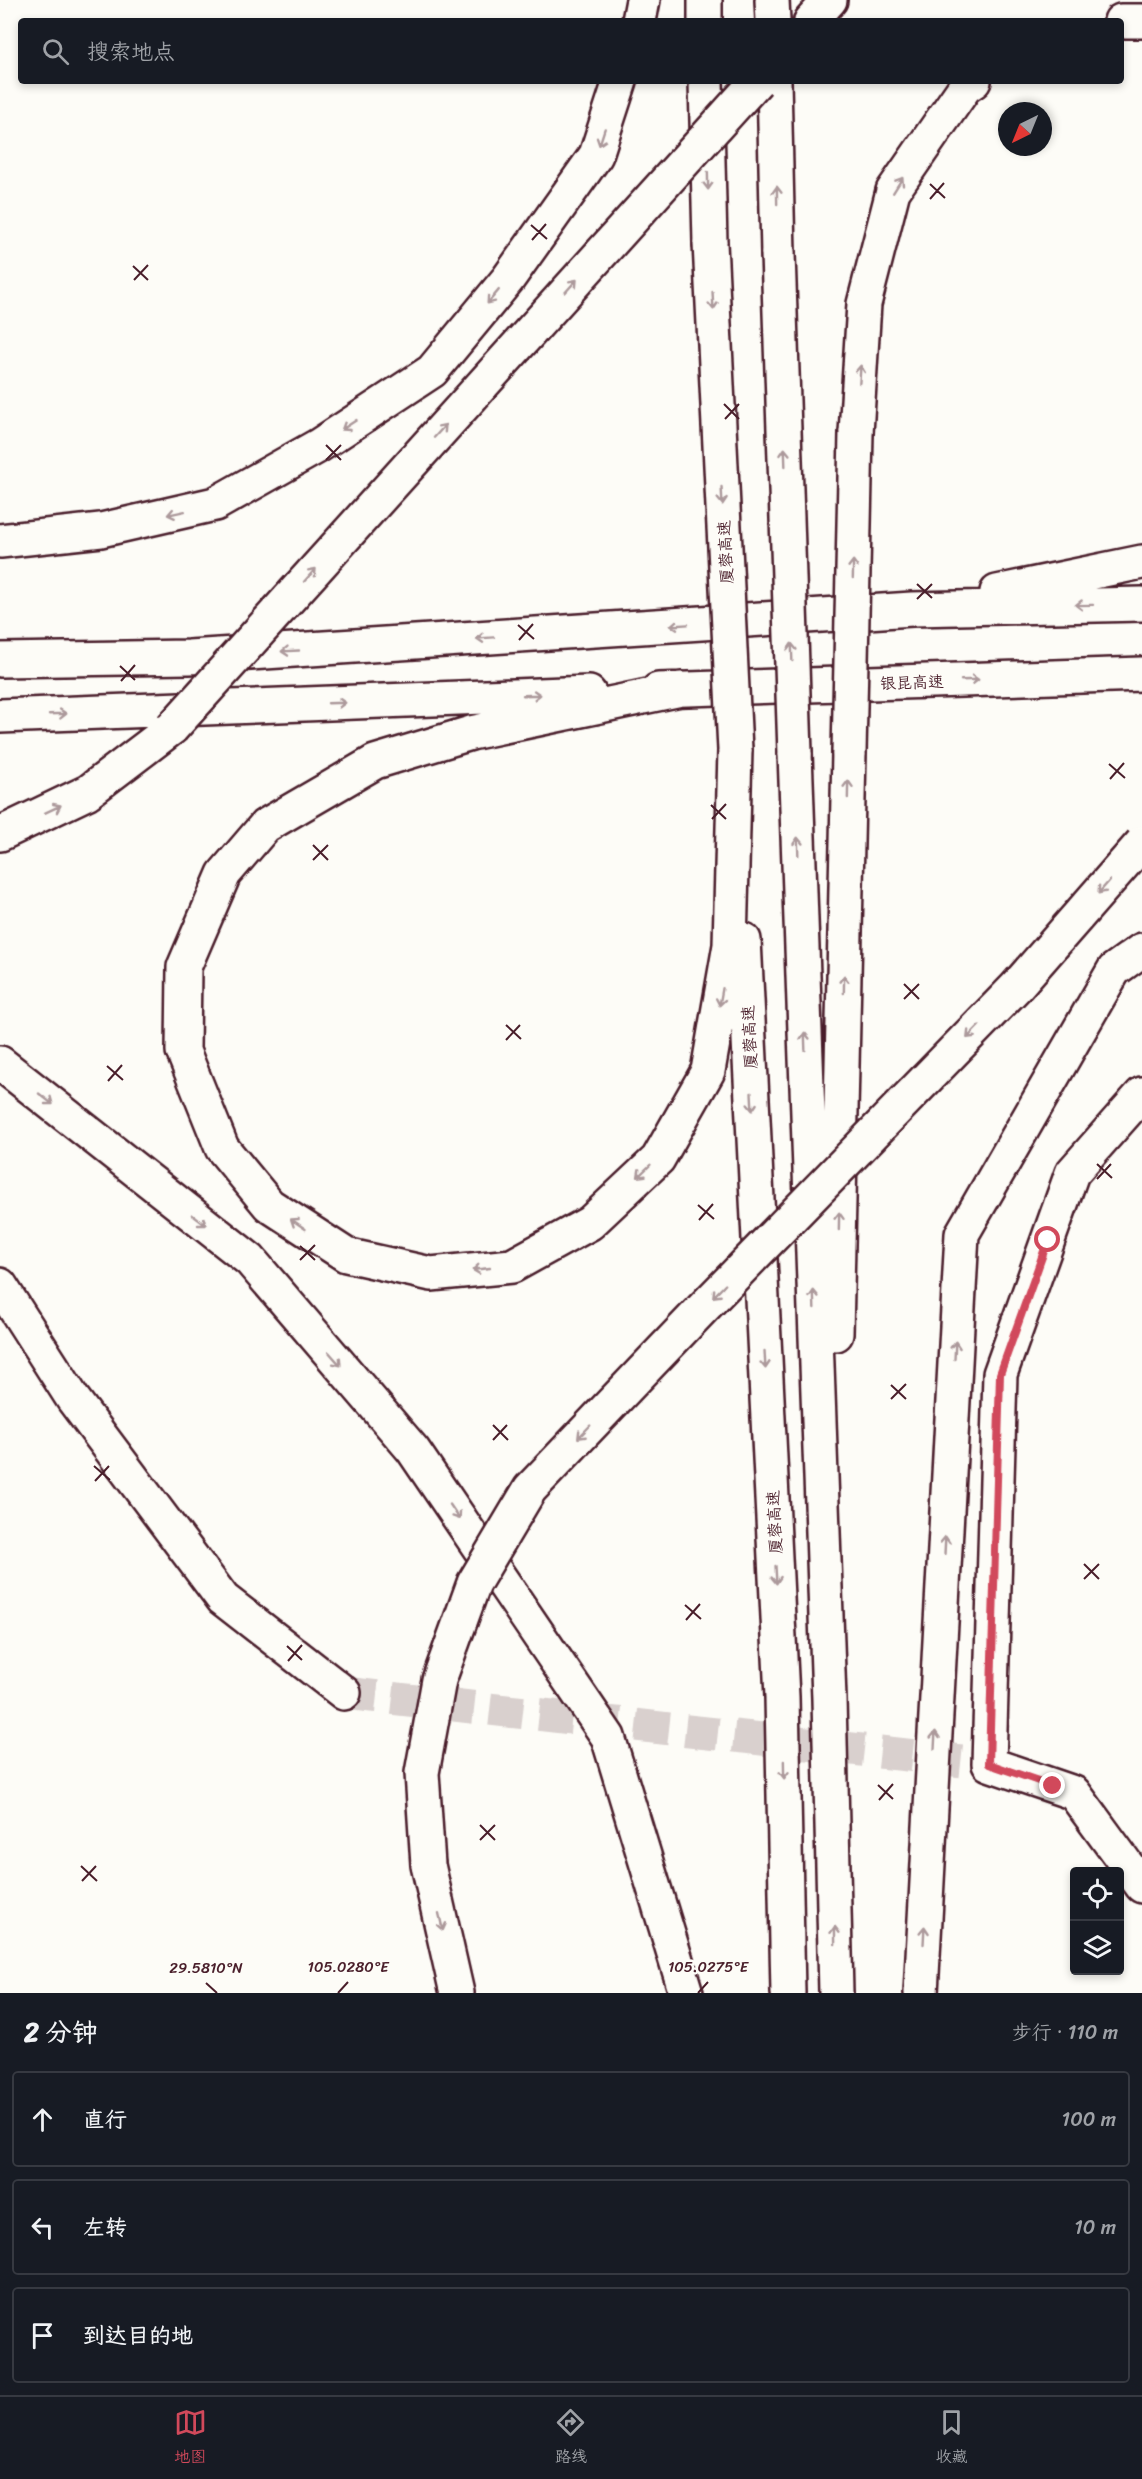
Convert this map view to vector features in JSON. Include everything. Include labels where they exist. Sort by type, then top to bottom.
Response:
[{"type":"main road","points":[[640,18],[643,0]]},
{"type":"main road","points":[[705,0],[705,18]]},
{"type":"main road","points":[[772,0],[773,18]]},
{"type":"main road","points":[[814,18],[830,0]]},
{"type":"main road","points":[[1124,21],[1142,21]]},
{"type":"main road","points":[[0,541],[101,530],[215,504],[318,446],[432,371],[508,279],[596,156],[619,84]]},
{"type":"main road","name":"厦蓉高速","points":[[706,84],[710,243],[782,1697],[788,1993]]},
{"type":"main road","points":[[0,834],[88,792],[172,728],[754,84]]},
{"type":"main road","points":[[774,84],[778,254],[829,1699],[836,1993]]},
{"type":"main road","points":[[829,1699],[856,433],[864,304],[893,191],[965,87],[970,84]]},
{"type":"main road","points":[[912,609],[1142,562]]},
{"type":"main road","points":[[0,660],[201,656],[912,609],[1142,604]]},
{"type":"main road","name":"银昆高速","points":[[681,689],[1142,674]]},
{"type":"main road","points":[[681,689],[471,733],[375,762],[265,826],[224,874],[184,967],[183,1051],[222,1148],[270,1205],[346,1255],[431,1274],[512,1266],[590,1223],[658,1159],[708,1071],[730,945],[735,750]]},
{"type":"main road","points":[[0,716],[681,689]]},
{"type":"main road","points":[[457,1993],[428,1865],[422,1773],[439,1680],[474,1584],[530,1489],[1016,987],[1142,843]]},
{"type":"main road","points":[[921,1993],[962,1234],[1114,970],[1142,950]]},
{"type":"main road","points":[[0,1063],[250,1260],[413,1450],[608,1737],[686,1993]]},
{"type":"main road","points":[[1142,1094],[1072,1173],[1000,1374],[989,1764],[1074,1793],[1142,1886]]},
{"type":"main road","points":[[0,1285],[74,1399],[223,1599],[344,1693]]},
{"type":"tunnel","points":[[344,1693],[989,1764]]},
{"type":"route","points":[[1048,1240],[1000,1374],[989,1764],[1053,1786]]}]
